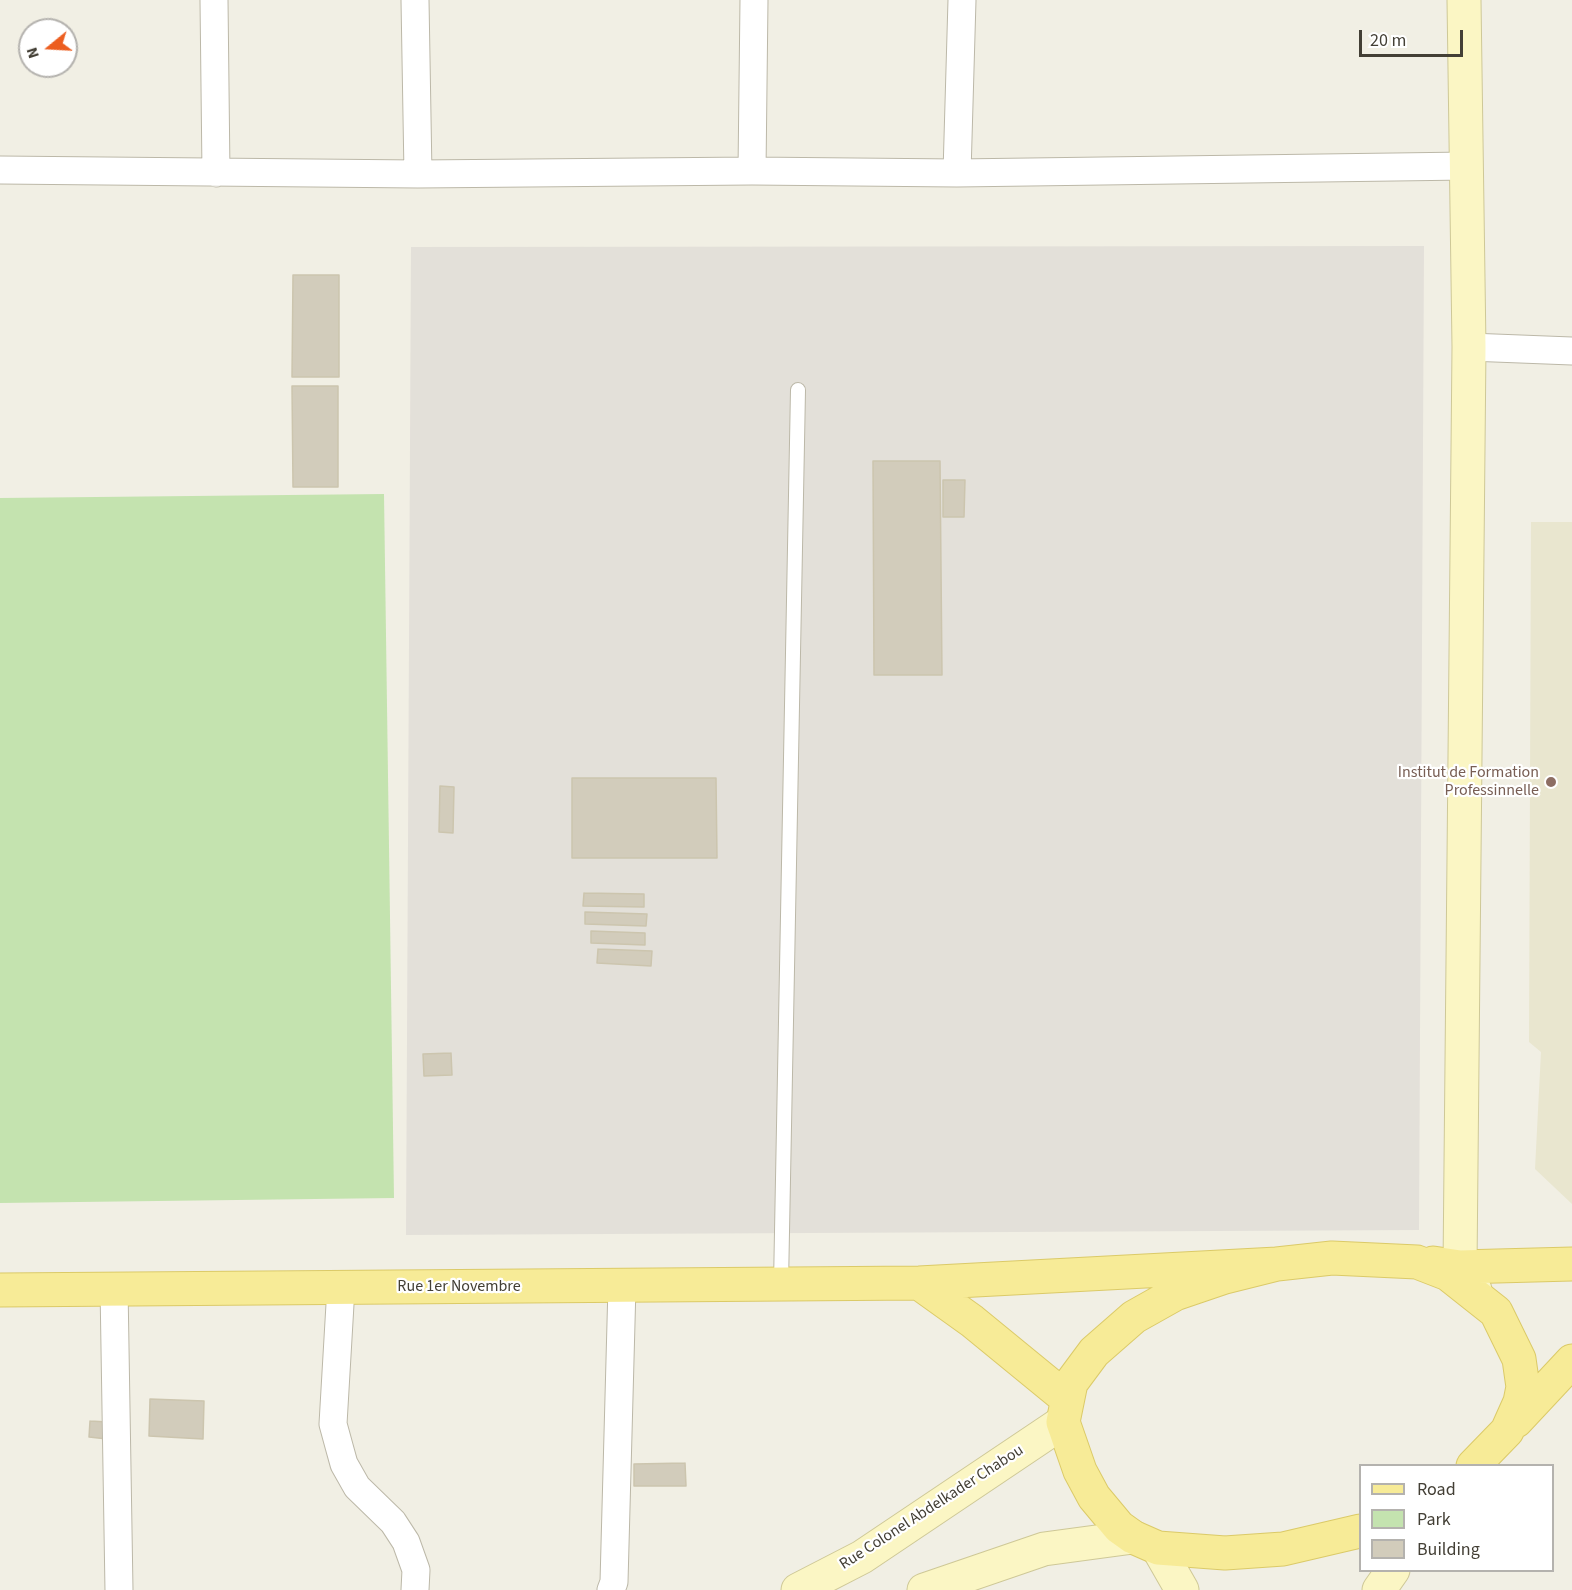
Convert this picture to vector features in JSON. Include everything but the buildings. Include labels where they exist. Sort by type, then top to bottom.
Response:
[{"type":"main road","points":[[1464,0],[1469,346],[1460,1267],[1482,1300]]},
{"type":"main road","points":[[1182,1590],[1145,1542],[1119,1527],[1094,1497],[1080,1471],[1065,1410],[1071,1383],[1094,1352],[1134,1317],[1175,1294],[1225,1277],[1277,1264],[1332,1258],[1417,1262],[1460,1267],[1572,1264]]},
{"type":"main road","points":[[1417,1262],[1448,1274],[1496,1312],[1519,1359],[1523,1387],[1520,1402],[1506,1431]]},
{"type":"main road","name":"Rue 1er Novembre","points":[[0,1290],[114,1287],[919,1283],[1277,1264]]},
{"type":"main road","points":[[919,1283],[972,1321],[1065,1410]]},
{"type":"main road","points":[[1475,1464],[1572,1361]]},
{"type":"main road","name":"Rue Colonel Abdelkader Chabou","points":[[798,1590],[862,1557],[1065,1410]]},
{"type":"main road","points":[[924,1590],[1044,1549],[1145,1542],[1225,1553],[1283,1549],[1359,1531]]},
{"type":"main road","points":[[1379,1590],[1392,1572]]},
{"type":"street","points":[[214,0],[216,173]]},
{"type":"street","points":[[415,0],[418,174]]},
{"type":"street","points":[[752,171],[754,0]]},
{"type":"street","points":[[957,173],[962,0]]},
{"type":"street","points":[[0,170],[418,174],[752,171],[957,173],[1467,166]]},
{"type":"street","points":[[1469,346],[1572,351]]},
{"type":"street","points":[[611,1590],[614,1582],[622,1286]]},
{"type":"street","points":[[114,1287],[119,1590]]},
{"type":"street","points":[[341,1287],[333,1424],[344,1464],[357,1487],[393,1522],[406,1542],[416,1570],[415,1590]]},
{"type":"lane","points":[[781,1284],[798,390]]},
{"type":"shaded area","points":[[1424,246],[1419,1230],[406,1235],[411,247]]},
{"type":"shaded area","name":"Institut de Formation Professinnelle","points":[[1531,522],[1572,522],[1572,1204],[1535,1169],[1541,1052],[1529,1042]]},
{"type":"green space","points":[[384,494],[394,1198],[0,1203],[0,498]]},
{"type":"place","name":"Institut de Formation Professinnelle","points":[[1551,782]]}]
